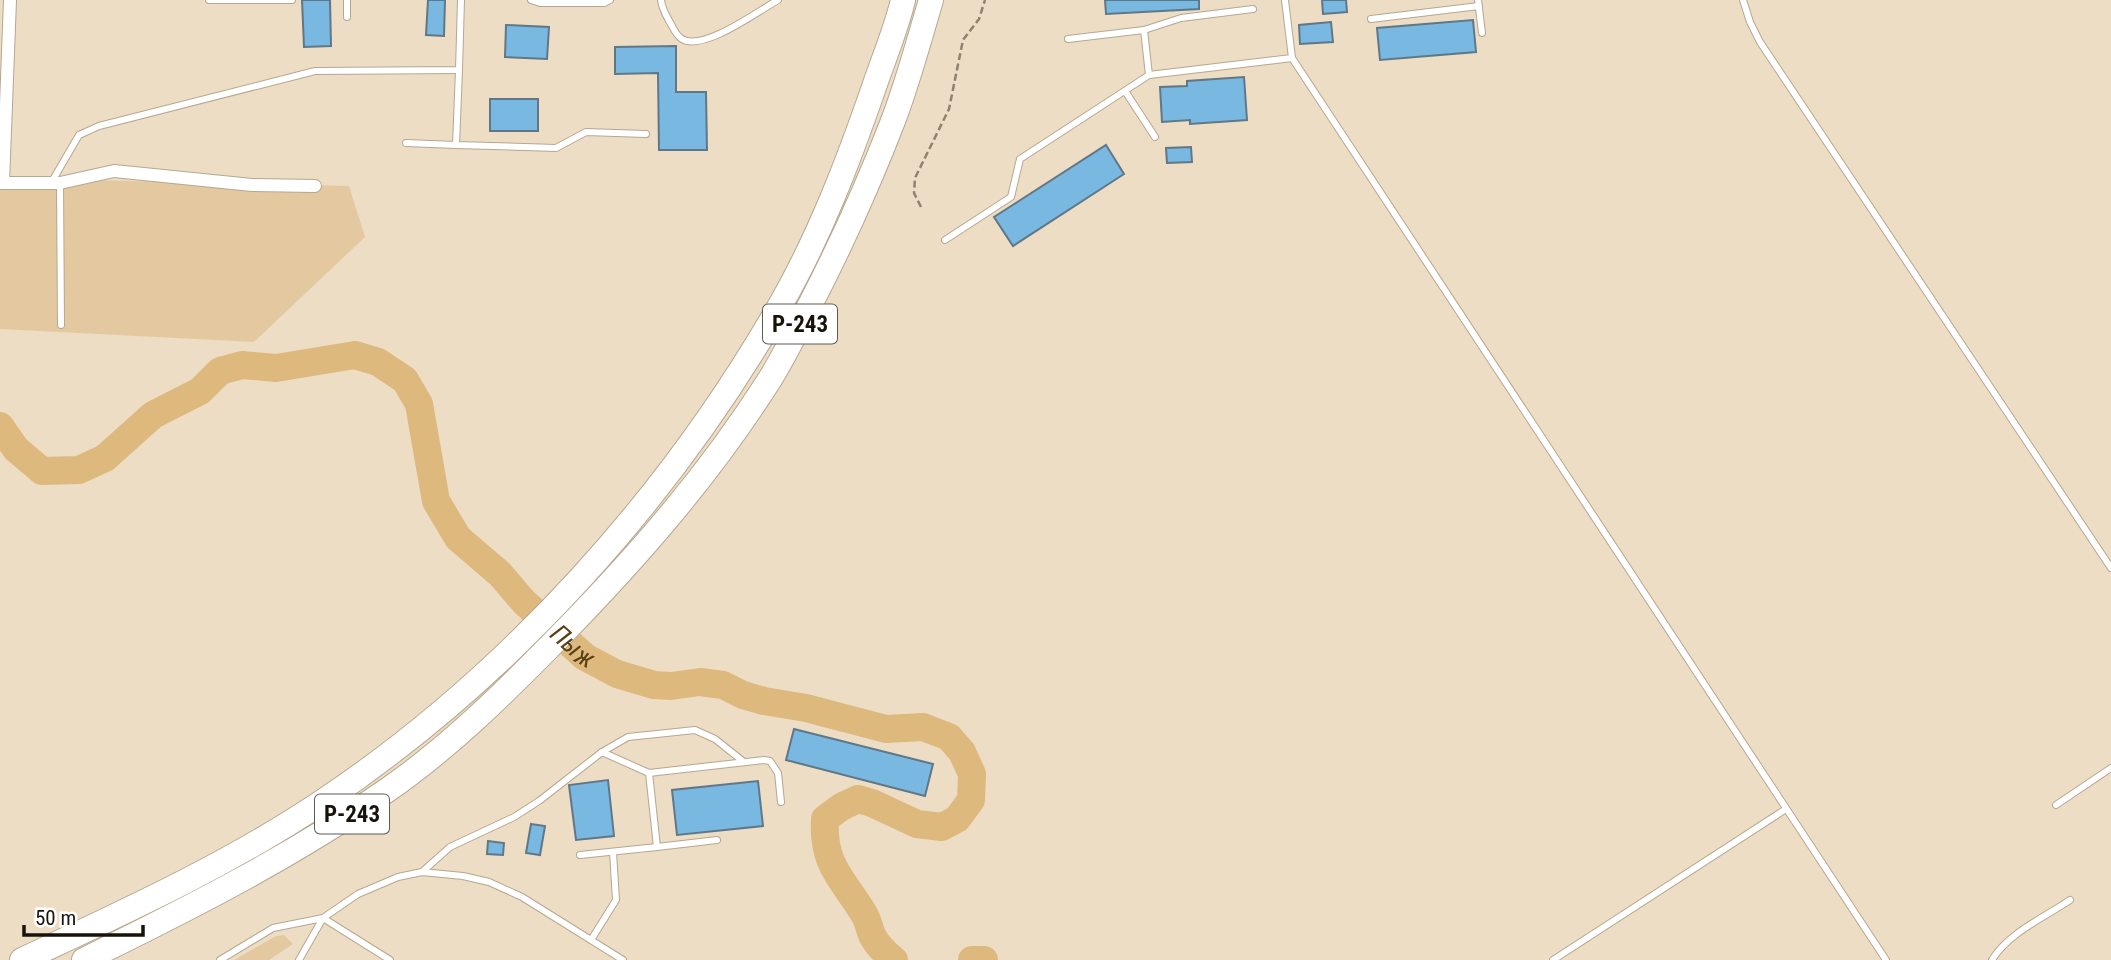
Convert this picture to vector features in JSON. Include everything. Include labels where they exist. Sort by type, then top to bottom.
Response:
[{"type":"highway","name":"Р-243","points":[[22,960],[154,898],[263,838],[373,766],[432,720],[499,660],[617,538],[701,430],[783,300],[823,219],[863,118],[903,0]]},
{"type":"highway","name":"Р-243","points":[[84,960],[230,886],[334,826],[389,789],[450,741],[518,679],[656,535],[723,449],[772,377],[844,239],[894,118],[931,0]]},
{"type":"street","points":[[10,0],[2,183],[55,183],[114,171],[251,185],[316,186]]},
{"type":"lane","points":[[209,0],[292,0]]},
{"type":"lane","points":[[347,0],[348,17]]},
{"type":"lane","points":[[456,145],[461,0]]},
{"type":"lane","points":[[531,0],[540,4],[604,4],[610,0]]},
{"type":"lane","points":[[661,0],[665,14],[680,38],[690,41],[708,39],[719,34],[778,0]]},
{"type":"lane","points":[[1285,0],[1292,58],[1886,960]]},
{"type":"lane","points":[[1744,0],[1750,22],[1760,41],[2111,568]]},
{"type":"lane","points":[[1371,19],[1478,3],[1482,33]]},
{"type":"lane","points":[[1068,39],[1144,30],[1181,18],[1253,9]]},
{"type":"lane","points":[[1144,30],[1149,75]]},
{"type":"lane","points":[[945,240],[1011,197],[1020,159],[1149,75],[1292,58]]},
{"type":"lane","points":[[61,325],[55,183],[79,135],[99,126],[315,71],[459,70]]},
{"type":"lane","points":[[1125,90],[1156,137]]},
{"type":"lane","points":[[405,143],[556,148],[586,132],[646,134]]},
{"type":"lane","points":[[422,872],[450,847],[514,817],[540,801],[602,752],[628,737],[695,730],[715,739],[744,762]]},
{"type":"lane","points":[[602,752],[649,773],[770,761],[775,766],[781,802]]},
{"type":"lane","points":[[2056,805],[2111,768]]},
{"type":"lane","points":[[649,773],[657,847]]},
{"type":"lane","points":[[1553,960],[1786,808]]},
{"type":"lane","points":[[580,855],[717,840]]},
{"type":"lane","points":[[591,940],[616,900],[613,852]]},
{"type":"lane","points":[[220,960],[273,929],[323,918],[358,894],[398,877],[422,872],[489,882],[522,897],[623,960]]},
{"type":"lane","points":[[1992,960],[1997,951],[2012,939],[2070,900]]},
{"type":"lane","points":[[323,918],[390,960]]},
{"type":"lane","points":[[299,960],[323,918]]},
{"type":"lane","points":[[370,960],[375,951]]},
{"type":"path","points":[[921,207],[914,193],[915,178],[949,109],[963,40],[979,19],[985,0]]},
{"type":"shaded area","points":[[0,178],[349,186],[365,237],[254,342],[0,329]]},
{"type":"shaded area","points":[[284,935],[293,944],[269,960],[234,960],[276,936]]},
{"type":"building","points":[[302,0],[330,0],[331,46],[304,47]]},
{"type":"building","points":[[428,0],[445,0],[444,36],[426,35]]},
{"type":"building","points":[[1105,0],[1199,0],[1199,9],[1106,14]]},
{"type":"building","points":[[1322,0],[1346,0],[1347,12],[1323,14]]},
{"type":"building","points":[[1473,20],[1476,52],[1380,60],[1377,28]]},
{"type":"building","points":[[1331,22],[1333,42],[1300,44],[1299,25]]},
{"type":"building","points":[[506,25],[549,27],[547,59],[505,57]]},
{"type":"building","points":[[676,46],[676,92],[706,92],[707,150],[659,150],[658,73],[615,74],[615,47]]},
{"type":"building","points":[[1244,77],[1247,120],[1190,124],[1190,120],[1162,122],[1160,87],[1187,86],[1187,81]]},
{"type":"building","points":[[490,99],[538,99],[538,131],[490,131]]},
{"type":"building","points":[[1106,145],[1124,174],[1013,246],[994,217]]},
{"type":"building","points":[[1191,147],[1192,162],[1167,163],[1166,148]]},
{"type":"building","points":[[794,729],[933,764],[925,796],[786,760]]},
{"type":"building","points":[[608,780],[614,836],[576,840],[569,785]]},
{"type":"building","points":[[758,781],[763,826],[677,835],[672,790]]},
{"type":"building","points":[[531,824],[545,826],[540,855],[526,853]]},
{"type":"building","points":[[488,841],[504,843],[503,855],[487,854]]},
{"type":"waterway","name":"Пыж","points":[[0,426],[16,449],[42,471],[79,470],[105,458],[153,415],[200,391],[220,371],[242,365],[276,368],[355,355],[378,362],[405,380],[419,404],[436,501],[458,538],[500,574],[524,602],[585,657],[617,674],[654,685],[671,686],[700,682],[723,685],[764,701],[806,708],[886,729],[923,727],[949,737],[962,752],[972,774],[971,800],[957,819],[942,827],[917,824],[858,799],[825,819],[827,848],[835,871],[865,916],[876,942],[894,960]]},
{"type":"waterway","name":"Пыж","points":[[972,960],[984,960]]}]
